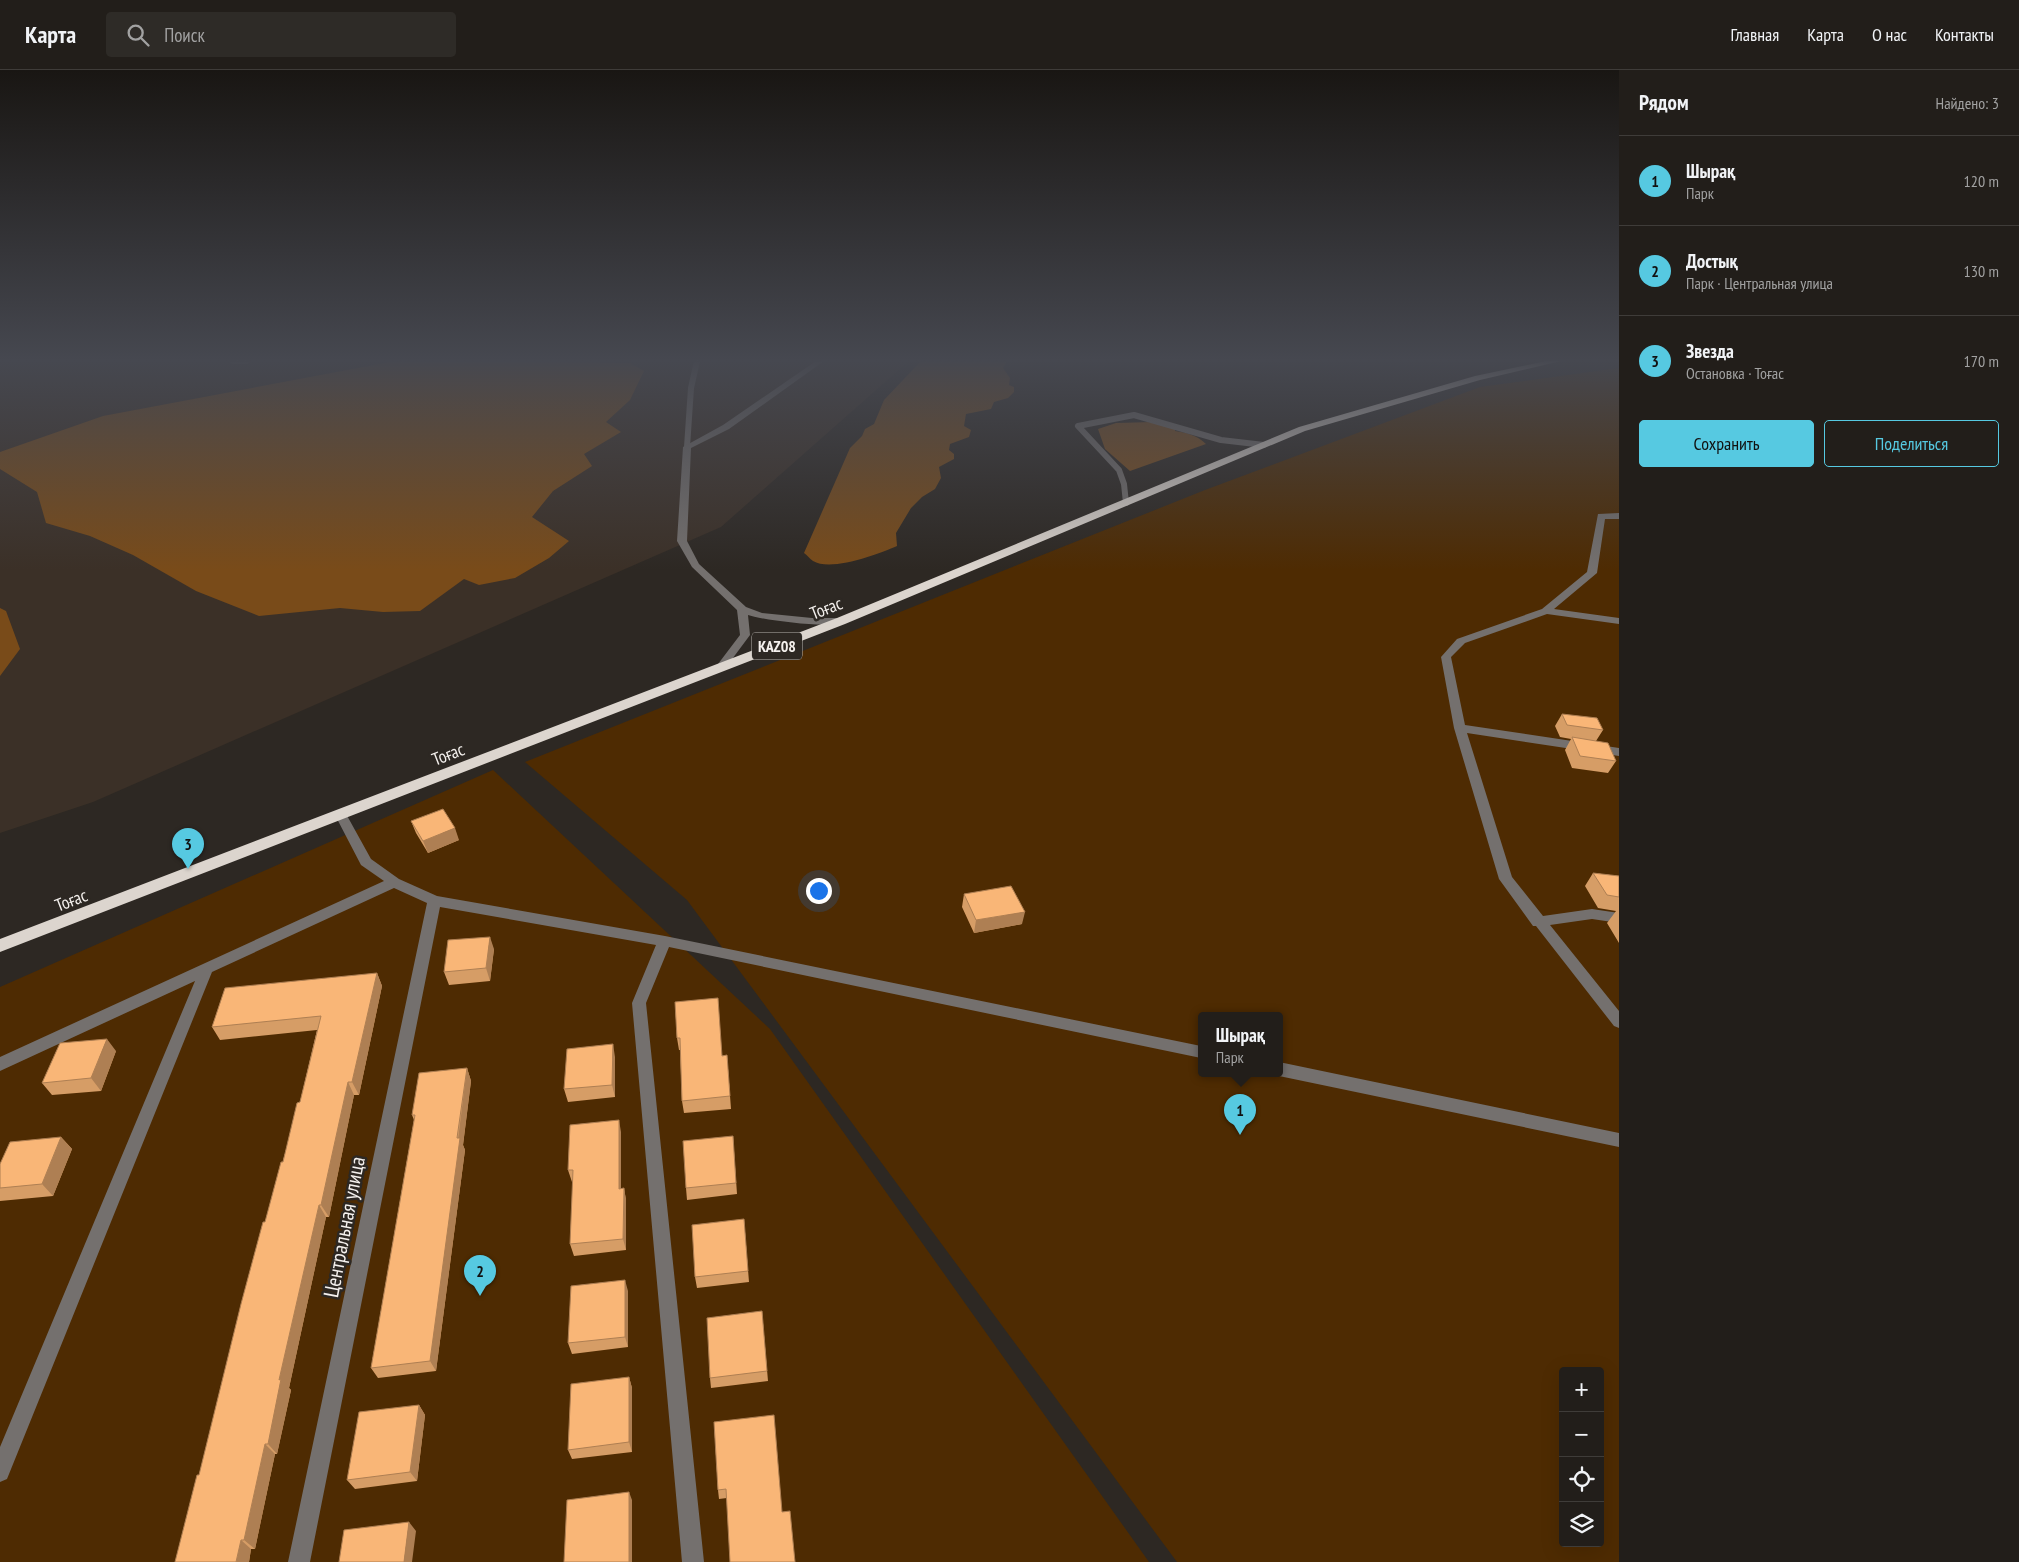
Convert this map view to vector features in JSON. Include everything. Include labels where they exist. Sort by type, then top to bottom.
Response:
[{"type":"highway","name":"Тоғас","points":[[0,946],[841,621],[1300,431]]},
{"type":"street","points":[[719,431],[687,447],[682,541],[695,565],[742,608],[760,616],[841,621]]},
{"type":"street","points":[[1619,516],[1601,516],[1592,573],[1546,611],[1461,641],[1446,657],[1460,728],[1506,880],[1619,1022]]},
{"type":"street","points":[[720,668],[745,635],[742,608]]},
{"type":"street","points":[[1546,611],[1619,621]]},
{"type":"street","points":[[1460,728],[1619,752]]},
{"type":"street","points":[[341,815],[366,862],[394,882],[434,900],[665,941],[1198,1051]]},
{"type":"street","points":[[0,1064],[394,882]]},
{"type":"street","name":"Центральная улица","points":[[300,1562],[434,900]]},
{"type":"street","points":[[1538,922],[1592,914],[1619,918]]},
{"type":"street","points":[[665,941],[639,1003],[693,1562]]},
{"type":"street","points":[[0,1472],[207,968]]},
{"type":"street","points":[[1283,1070],[1619,1140]]},
{"type":"lane","points":[[687,447],[688,431]]},
{"type":"lane","points":[[1082,431],[1119,470],[1124,484],[1126,503]]},
{"type":"lane","points":[[1188,431],[1221,440],[1264,445]]},
{"type":"shaded area","points":[[0,431],[830,431],[721,527],[93,802],[0,833]]},
{"type":"shaded area","points":[[61,431],[621,432],[584,454],[592,466],[553,491],[532,517],[569,541],[549,558],[515,578],[479,585],[464,579],[420,611],[383,612],[340,608],[259,616],[196,591],[133,555],[90,536],[46,523],[37,492],[0,469],[0,452]]},
{"type":"shaded area","points":[[864,431],[971,431],[969,437],[950,444],[949,450],[954,454],[954,459],[939,467],[941,478],[935,489],[922,497],[911,508],[896,533],[897,546],[855,561],[821,564],[813,561],[804,553],[850,448],[862,436]]},
{"type":"shaded area","points":[[1099,431],[1175,431],[1199,438],[1206,444],[1130,471],[1105,449]]},
{"type":"shaded area","points":[[1364,431],[1619,431],[1619,1562],[1177,1562],[687,900],[525,762],[1205,490]]},
{"type":"shaded area","points":[[0,608],[6,611],[20,649],[0,676]]},
{"type":"shaded area","points":[[493,770],[770,1029],[1149,1562],[0,1562],[0,987]]},
{"type":"building","points":[[1562,714],[1597,718],[1603,730],[1567,725]]},
{"type":"building","points":[[1572,737],[1608,743],[1616,761],[1580,756]]},
{"type":"building","points":[[443,809],[455,828],[423,841],[411,821]]},
{"type":"building","points":[[1593,873],[1619,876],[1619,897],[1607,895]]},
{"type":"building","points":[[1011,886],[1025,912],[976,920],[964,894]]},
{"type":"building","points":[[490,937],[486,968],[444,972],[448,940]]},
{"type":"building","points":[[377,973],[352,1082],[348,1082],[321,1205],[319,1205],[279,1380],[281,1379],[268,1444],[265,1444],[244,1540],[241,1540],[236,1562],[175,1562],[197,1475],[199,1475],[241,1304],[263,1222],[265,1222],[281,1162],[283,1162],[297,1103],[300,1102],[321,1016],[212,1027],[225,988]]},
{"type":"building","points":[[718,998],[722,1056],[727,1055],[730,1096],[682,1101],[680,1038],[677,1038],[675,1002]]},
{"type":"building","points":[[107,1039],[91,1078],[42,1083],[60,1043]]},
{"type":"building","points":[[613,1044],[612,1085],[564,1089],[567,1049]]},
{"type":"building","points":[[467,1068],[457,1138],[460,1138],[430,1361],[371,1368],[415,1115],[412,1115],[419,1073]]},
{"type":"building","points":[[619,1120],[619,1189],[624,1188],[623,1239],[570,1244],[573,1170],[568,1170],[570,1125]]},
{"type":"building","points":[[733,1136],[736,1183],[686,1188],[683,1141]]},
{"type":"building","points":[[61,1137],[42,1184],[0,1188],[0,1164],[10,1142]]},
{"type":"building","points":[[744,1219],[748,1271],[695,1277],[692,1225]]},
{"type":"building","points":[[625,1280],[625,1337],[568,1343],[571,1286]]},
{"type":"building","points":[[762,1311],[767,1371],[710,1378],[707,1318]]},
{"type":"building","points":[[629,1377],[629,1442],[568,1450],[571,1384]]},
{"type":"building","points":[[419,1405],[410,1472],[347,1480],[359,1412]]},
{"type":"building","points":[[774,1415],[782,1512],[790,1511],[795,1562],[730,1562],[726,1489],[718,1490],[714,1422]]},
{"type":"building","points":[[629,1492],[629,1562],[564,1562],[567,1500]]},
{"type":"building","points":[[409,1522],[404,1562],[339,1562],[344,1530]]},
{"type":"place","name":"Звезда","points":[[188,869]]},
{"type":"place","name":"Шырақ","points":[[1240,1135]]},
{"type":"place","name":"Достық","points":[[480,1296]]}]
